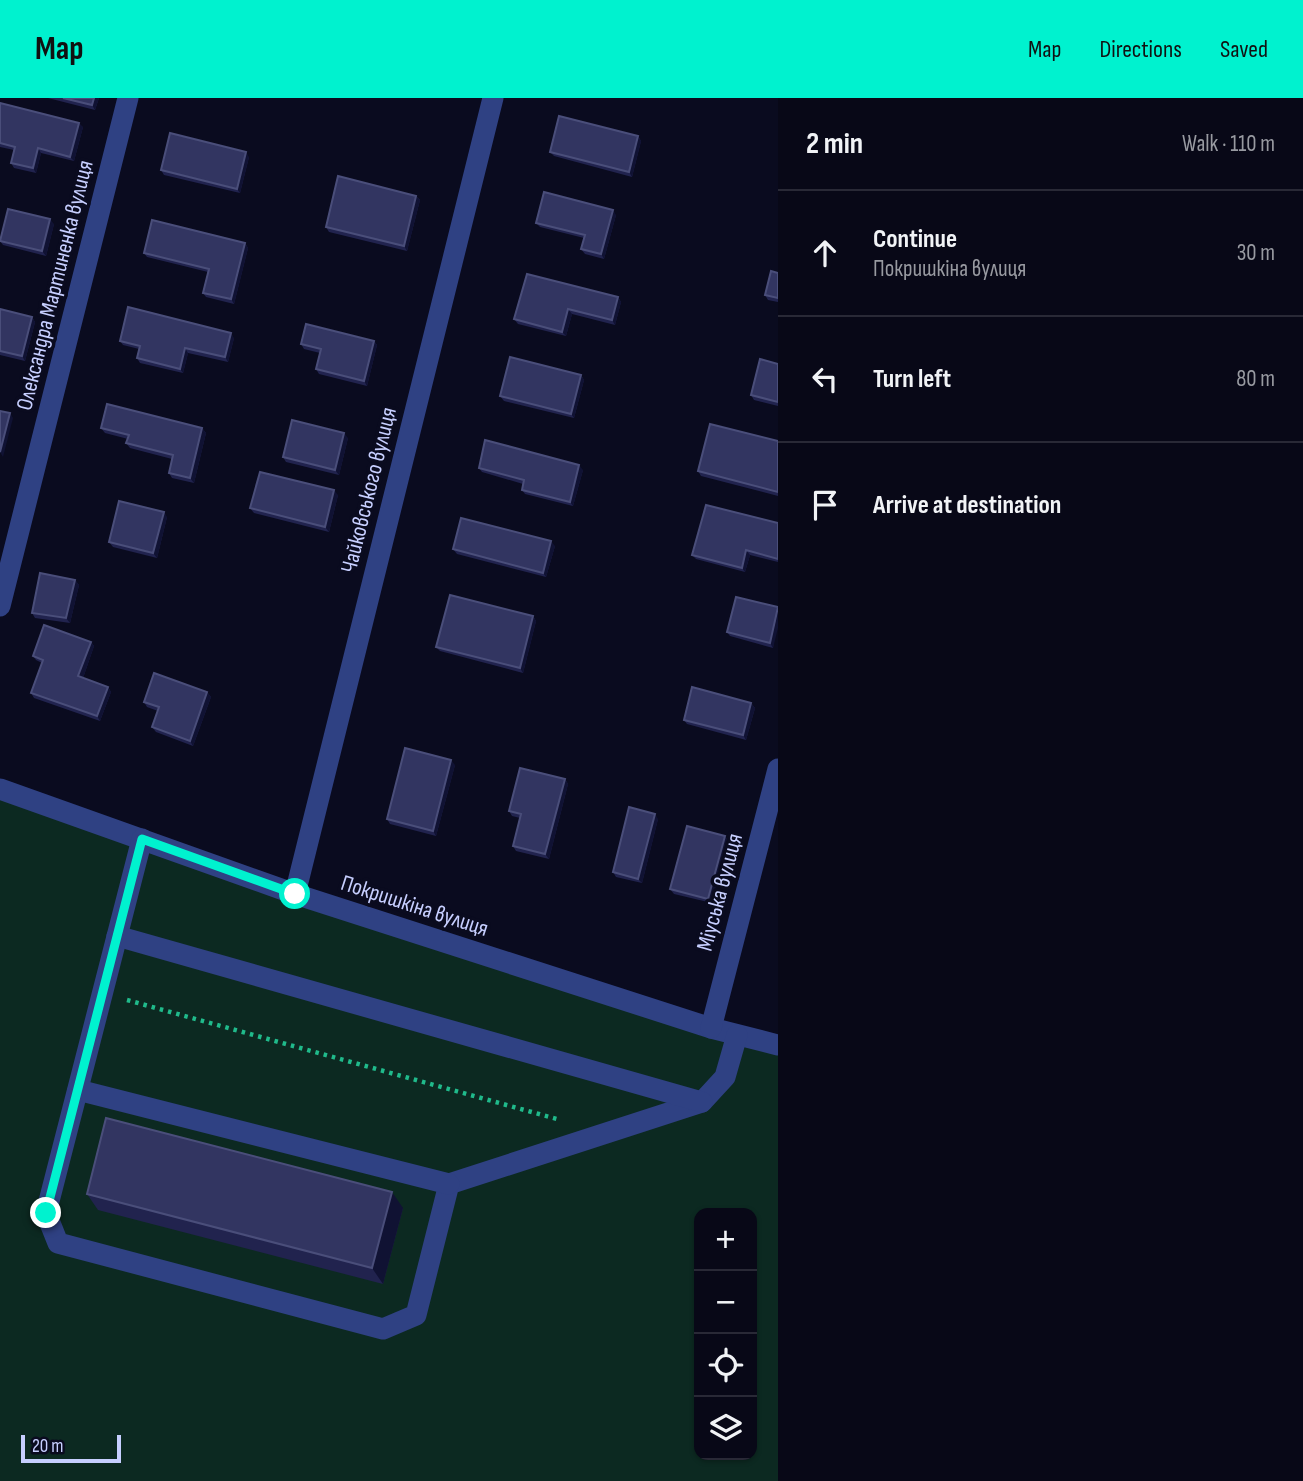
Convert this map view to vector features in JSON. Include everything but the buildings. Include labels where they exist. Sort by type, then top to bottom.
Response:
[{"type":"street","name":"Олександра Мартиненка вулиця","points":[[0,606],[128,98]]},
{"type":"street","name":"Чайковського вулиця","points":[[295,894],[492,98]]},
{"type":"street","name":"Міуська вулиця","points":[[711,1028],[778,769]]},
{"type":"street","name":"Покришкіна вулиця","points":[[0,789],[295,894],[711,1028],[778,1045]]},
{"type":"street","points":[[142,839],[46,1213],[58,1243],[383,1329],[416,1315],[449,1184]]},
{"type":"street","points":[[117,936],[702,1102]]},
{"type":"street","points":[[78,1090],[449,1184],[702,1102],[725,1077],[737,1035]]},
{"type":"path","points":[[102,994],[608,1132]]},
{"type":"green space","points":[[0,789],[778,1047],[778,1481],[0,1481]]},
{"type":"route","points":[[46,1213],[142,839],[295,894]]}]
